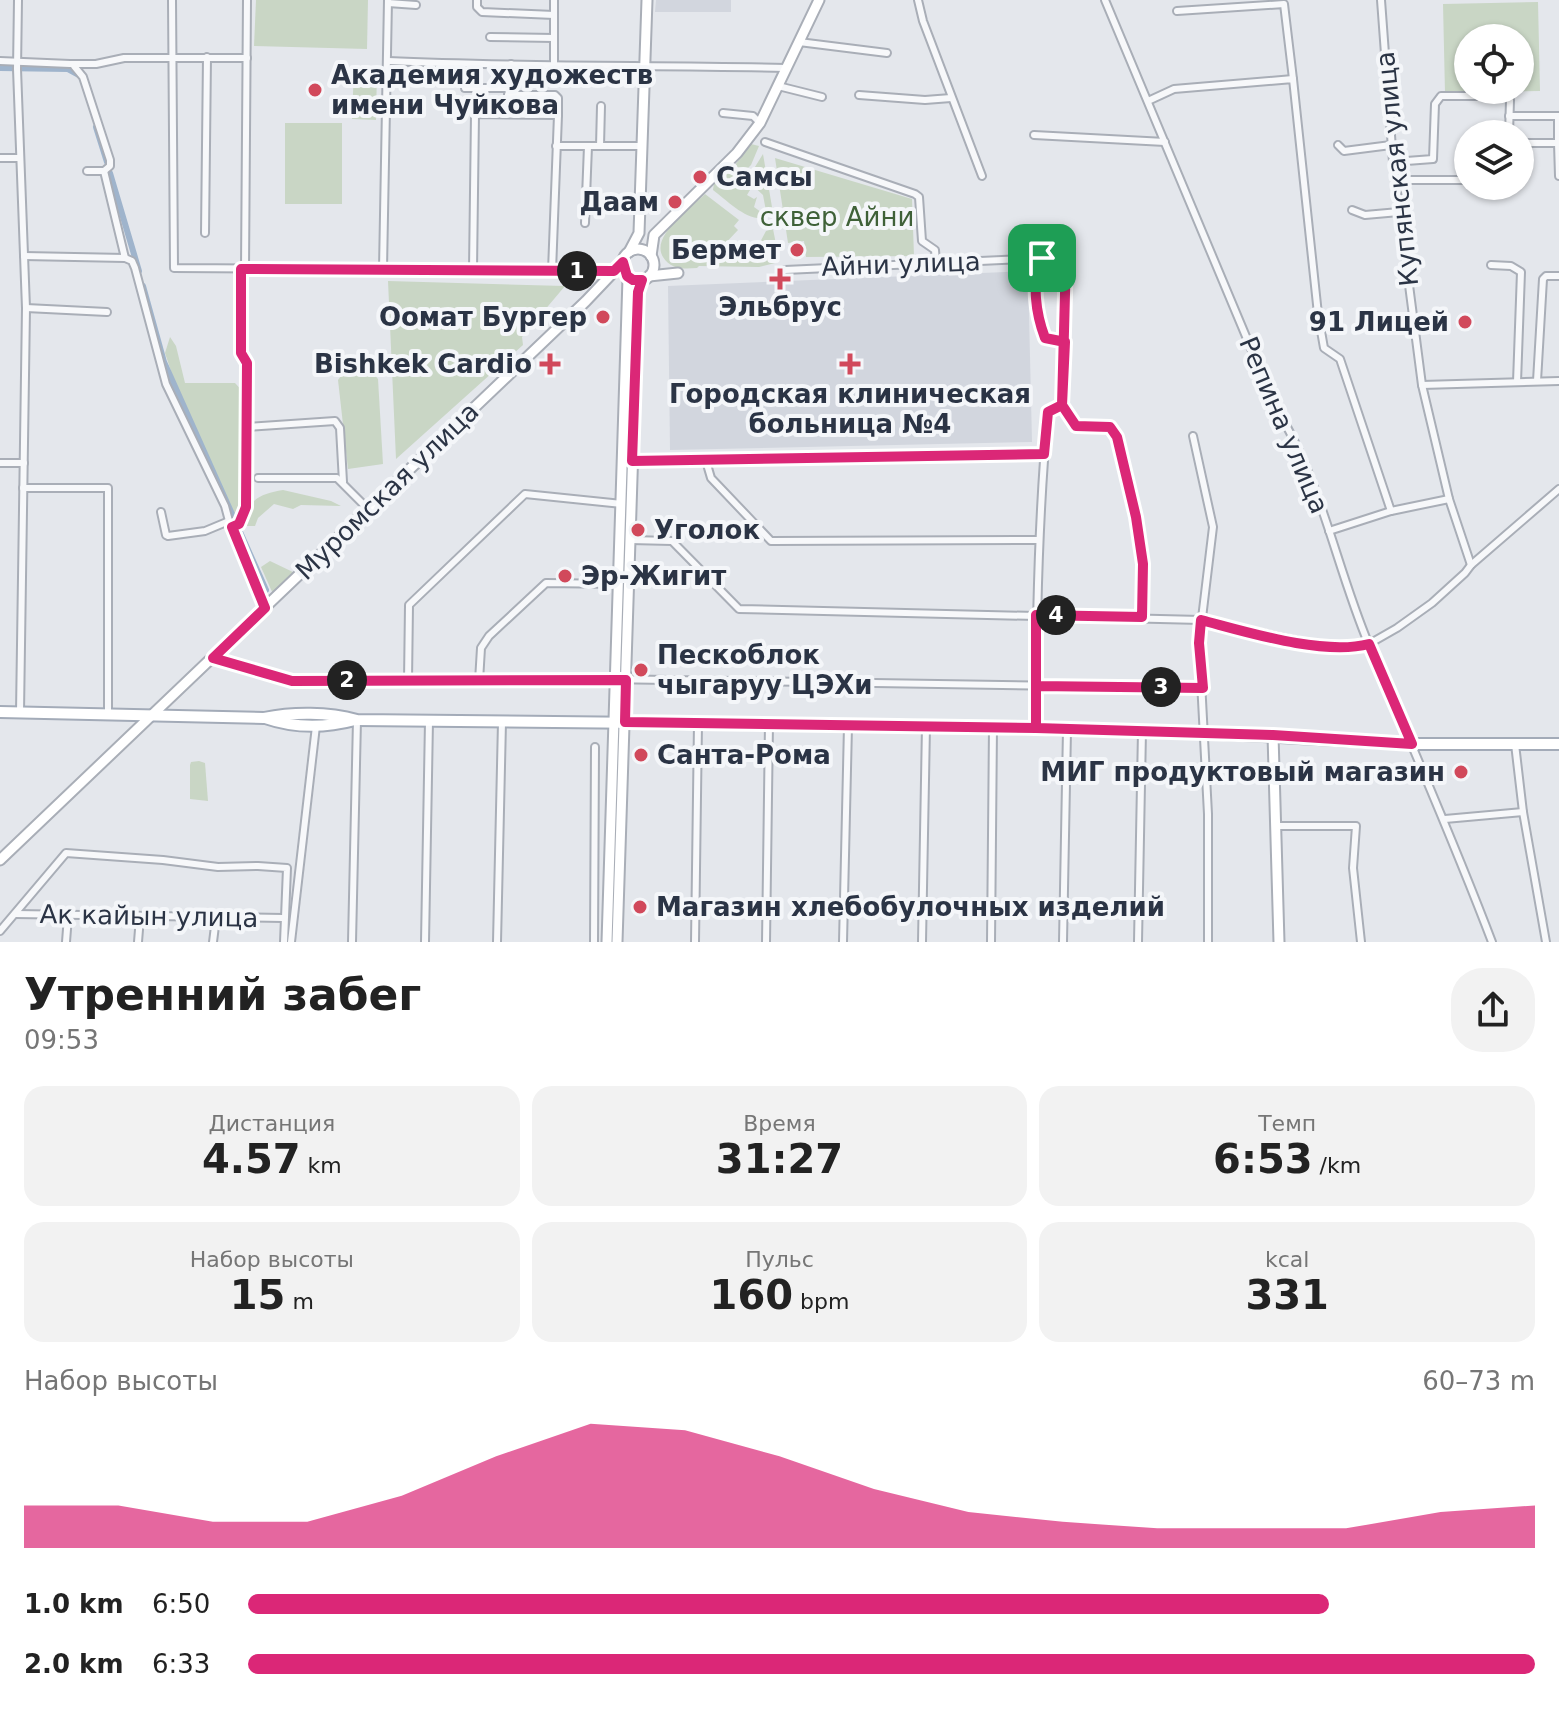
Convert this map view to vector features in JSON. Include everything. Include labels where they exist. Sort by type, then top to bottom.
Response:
[{"type":"main road","points":[[621,680],[619,584],[627,277],[623,262],[639,233],[647,0]]},
{"type":"main road","points":[[639,233],[644,238],[654,235],[737,153],[760,123],[819,0]]},
{"type":"main road","points":[[617,942],[621,680],[630,540],[638,292],[653,269],[654,235]]},
{"type":"main road","points":[[600,286],[627,277],[646,278],[678,273],[664,269],[641,250],[629,252]]},
{"type":"main road","name":"Муромская улица","points":[[4,857],[623,262]]},
{"type":"main road","points":[[0,712],[264,718],[316,715],[357,720],[993,727],[1273,735],[1412,744],[1559,744]]},
{"type":"main road","points":[[264,718],[278,723],[316,726],[357,720]]},
{"type":"main road","points":[[607,942],[620,722]]},
{"type":"main road","points":[[1273,735],[1279,942]]},
{"type":"street","points":[[18,0],[17,65],[26,308],[20,712]]},
{"type":"street","points":[[172,0],[174,268],[614,271]]},
{"type":"street","points":[[161,512],[168,536],[234,525],[246,507],[247,363],[241,353],[247,0]]},
{"type":"street","points":[[477,0],[477,7],[482,12],[554,15]]},
{"type":"street","points":[[554,0],[554,65]]},
{"type":"street","points":[[918,0],[923,21],[982,176]]},
{"type":"street","name":"Репина улица","points":[[1105,0],[1276,408],[1297,441],[1369,644],[1445,819],[1492,942]]},
{"type":"street","name":"Купянская улица","points":[[1381,0],[1391,145],[1422,385],[1449,499],[1471,565]]},
{"type":"street","points":[[383,269],[388,2],[416,5]]},
{"type":"street","points":[[1177,11],[1286,2],[1324,348],[1340,359],[1391,511]]},
{"type":"street","points":[[490,37],[554,38]]},
{"type":"street","points":[[798,42],[887,53]]},
{"type":"street","points":[[205,233],[207,57]]},
{"type":"street","points":[[0,61],[17,65],[96,64],[124,58],[247,58]]},
{"type":"street","points":[[388,61],[462,65],[786,68]]},
{"type":"street","points":[[70,64],[83,77],[110,160],[110,166],[104,171],[87,171]]},
{"type":"street","points":[[507,113],[511,64]]},
{"type":"street","points":[[462,65],[465,88],[555,95],[558,98],[552,271]]},
{"type":"street","points":[[1148,101],[1174,89],[1293,79]]},
{"type":"street","points":[[778,86],[822,97]]},
{"type":"street","points":[[859,95],[925,100],[951,98]]},
{"type":"street","points":[[1393,162],[1433,159],[1435,104],[1441,96],[1507,96],[1510,100],[1509,120]]},
{"type":"street","points":[[600,146],[601,106]]},
{"type":"street","points":[[723,113],[753,116],[760,123]]},
{"type":"street","points":[[473,270],[475,114],[558,115]]},
{"type":"street","points":[[1509,116],[1559,116],[1559,176]]},
{"type":"street","points":[[1034,135],[1165,142]]},
{"type":"street","points":[[765,142],[919,197],[922,241],[935,250],[936,262]]},
{"type":"street","points":[[1534,143],[1558,143]]},
{"type":"street","points":[[1338,145],[1344,151],[1391,145]]},
{"type":"street","points":[[556,146],[643,146]]},
{"type":"street","points":[[585,223],[588,146]]},
{"type":"street","points":[[0,158],[20,158]]},
{"type":"street","points":[[104,171],[125,258]]},
{"type":"street","points":[[1395,180],[1454,180]]},
{"type":"street","points":[[1352,210],[1365,215],[1399,212]]},
{"type":"street","points":[[24,256],[125,258],[132,261],[166,384],[234,525],[265,608]]},
{"type":"street","name":"Айни улица","points":[[785,270],[1066,257],[1065,342]]},
{"type":"street","points":[[1042,258],[1037,269],[1036,316],[1045,338],[1065,342],[1062,405],[1076,426],[1110,427],[1117,437],[1136,517],[1143,564],[1142,617]]},
{"type":"street","points":[[1491,265],[1511,266],[1521,272],[1517,382]]},
{"type":"street","points":[[1537,381],[1543,279],[1559,276]]},
{"type":"street","points":[[26,308],[107,312]]},
{"type":"street","points":[[1422,385],[1559,381]]},
{"type":"street","points":[[1036,728],[1036,615],[1044,454],[1048,412],[1062,405]]},
{"type":"street","points":[[247,427],[335,421],[340,428],[343,482]]},
{"type":"street","points":[[1193,436],[1213,527],[1199,643],[1205,733],[1208,942]]},
{"type":"street","points":[[632,461],[1044,454]]},
{"type":"street","points":[[706,461],[711,478],[771,541],[1039,540]]},
{"type":"street","points":[[0,463],[24,463]]},
{"type":"street","points":[[258,478],[337,478],[367,508]]},
{"type":"street","points":[[23,488],[108,488],[108,713]]},
{"type":"street","points":[[630,540],[672,541],[739,609],[1201,620],[1331,648],[1354,648],[1369,644],[1432,603],[1559,489]]},
{"type":"street","points":[[408,681],[409,605],[525,494],[622,504]]},
{"type":"street","points":[[1329,531],[1391,511],[1449,499]]},
{"type":"street","points":[[479,681],[481,648],[489,636],[546,583],[619,584]]},
{"type":"street","points":[[213,658],[292,681],[621,680],[1203,688]]},
{"type":"street","points":[[352,942],[357,720]]},
{"type":"street","points":[[425,942],[429,721]]},
{"type":"street","points":[[497,942],[502,722]]},
{"type":"street","points":[[695,942],[698,723]]},
{"type":"street","points":[[766,942],[769,723]]},
{"type":"street","points":[[843,942],[848,725]]},
{"type":"street","points":[[291,942],[316,726]]},
{"type":"street","points":[[922,942],[926,726]]},
{"type":"street","points":[[991,942],[993,727]]},
{"type":"street","points":[[1063,942],[1067,729]]},
{"type":"street","points":[[1138,942],[1142,731]]},
{"type":"street","points":[[1515,744],[1523,812],[1546,942]]},
{"type":"street","points":[[594,942],[595,747]]},
{"type":"street","points":[[1445,819],[1523,812]]},
{"type":"street","points":[[1275,826],[1356,826],[1353,868],[1361,942]]},
{"type":"street","points":[[0,845],[4,857]]},
{"type":"street","points":[[0,931],[66,853],[218,867],[287,868],[284,942]]},
{"type":"street","name":"Ак кайын улица","points":[[15,914],[283,918]]},
{"type":"street","points":[[66,942],[68,916]]},
{"type":"street","points":[[138,942],[140,917]]},
{"type":"street","points":[[213,942],[216,918]]},
{"type":"shaded area","points":[[656,0],[731,0],[731,12],[655,12]]},
{"type":"shaded area","name":"Городская клиническая больница №4","points":[[1028,271],[1032,442],[670,450],[668,286]]},
{"type":"green space","points":[[256,0],[368,0],[367,49],[254,46]]},
{"type":"green space","points":[[1538,2],[1540,91],[1534,91],[1534,24],[1454,24],[1454,93],[1445,93],[1443,4]]},
{"type":"green space","points":[[354,68],[377,68],[376,120],[352,119]]},
{"type":"green space","points":[[285,123],[342,123],[342,204],[285,204]]},
{"type":"green space","points":[[751,144],[759,146],[751,165],[744,172],[735,165]]},
{"type":"green space","points":[[763,154],[773,213],[770,216],[763,195],[749,182]]},
{"type":"green space","name":"сквер Айни","points":[[775,158],[912,199],[914,256],[806,257],[804,241],[788,243]]},
{"type":"green space","points":[[730,167],[736,184],[750,190],[747,195],[754,199],[757,197],[754,207],[768,217],[746,214],[713,190],[714,183]]},
{"type":"green space","points":[[705,194],[739,220],[734,226],[738,230],[722,247],[750,261],[766,231],[773,229],[778,254],[775,263],[759,267],[699,266],[687,269],[666,261],[660,249],[662,240],[682,215]]},
{"type":"green space","points":[[388,281],[565,286],[522,337],[523,345],[396,459]]},
{"type":"green space","points":[[170,337],[176,346],[185,383],[235,383],[245,394],[244,501],[237,522],[173,377],[165,353]]},
{"type":"green space","points":[[349,365],[367,366],[378,379],[383,464],[348,469],[338,380]]},
{"type":"green space","points":[[283,490],[341,506],[301,505],[293,509],[274,504],[258,518],[255,526],[245,526],[248,510],[255,500]]},
{"type":"green space","points":[[270,561],[295,573],[273,594],[261,567]]},
{"type":"green space","points":[[199,761],[205,763],[208,801],[190,799],[190,765]]},
{"type":"waterway","points":[[0,68],[68,69],[79,75]]},
{"type":"waterway","points":[[96,127],[107,162]]},
{"type":"waterway","points":[[110,173],[139,271]]},
{"type":"waterway","points":[[143,286],[164,362],[266,590]]},
{"type":"place","name":"Академия художеств имени Чуйкова","points":[[315,90]]},
{"type":"place","name":"Самсы","points":[[700,177]]},
{"type":"place","name":"Даам","points":[[675,202]]},
{"type":"place","name":"Бермет","points":[[797,250]]},
{"type":"place","name":"Эльбрус","points":[[780,279]]},
{"type":"place","name":"Оомат Бургер","points":[[603,317]]},
{"type":"place","name":"91 Лицей","points":[[1465,322]]},
{"type":"place","name":"Bishkek Cardio","points":[[550,364]]},
{"type":"place","name":"Городская клиническая больница №4","points":[[850,364]]},
{"type":"place","name":"Уголок","points":[[638,530]]},
{"type":"place","name":"Эр-Жигит","points":[[565,576]]},
{"type":"place","name":"Пескоблок чыгаруу ЦЭХи","points":[[641,670]]},
{"type":"place","name":"Санта-Рома","points":[[641,755]]},
{"type":"place","name":"МИГ продуктовый магазин","points":[[1461,772]]},
{"type":"place","name":"Магазин хлебобулочных изделий","points":[[640,907]]},
{"type":"route","points":[[1042,258],[1037,269],[1036,316],[1045,338],[1065,342],[1062,405],[1048,412],[1044,454],[706,461],[632,461],[638,287],[642,280],[627,276],[623,262],[614,271],[241,269],[241,353],[247,363],[248,395],[247,489],[242,518],[239,524],[232,527],[265,608],[213,658],[292,681],[626,680],[625,722],[1036,728],[1036,718],[1036,686],[1203,688],[1199,643],[1201,620],[1331,648],[1354,648],[1369,644],[1412,744],[1273,735],[1036,728],[1036,718],[1036,686],[1036,615],[1142,617],[1143,564],[1136,517],[1117,437],[1110,427],[1076,426],[1062,405],[1065,342],[1066,257],[1042,258]]}]
